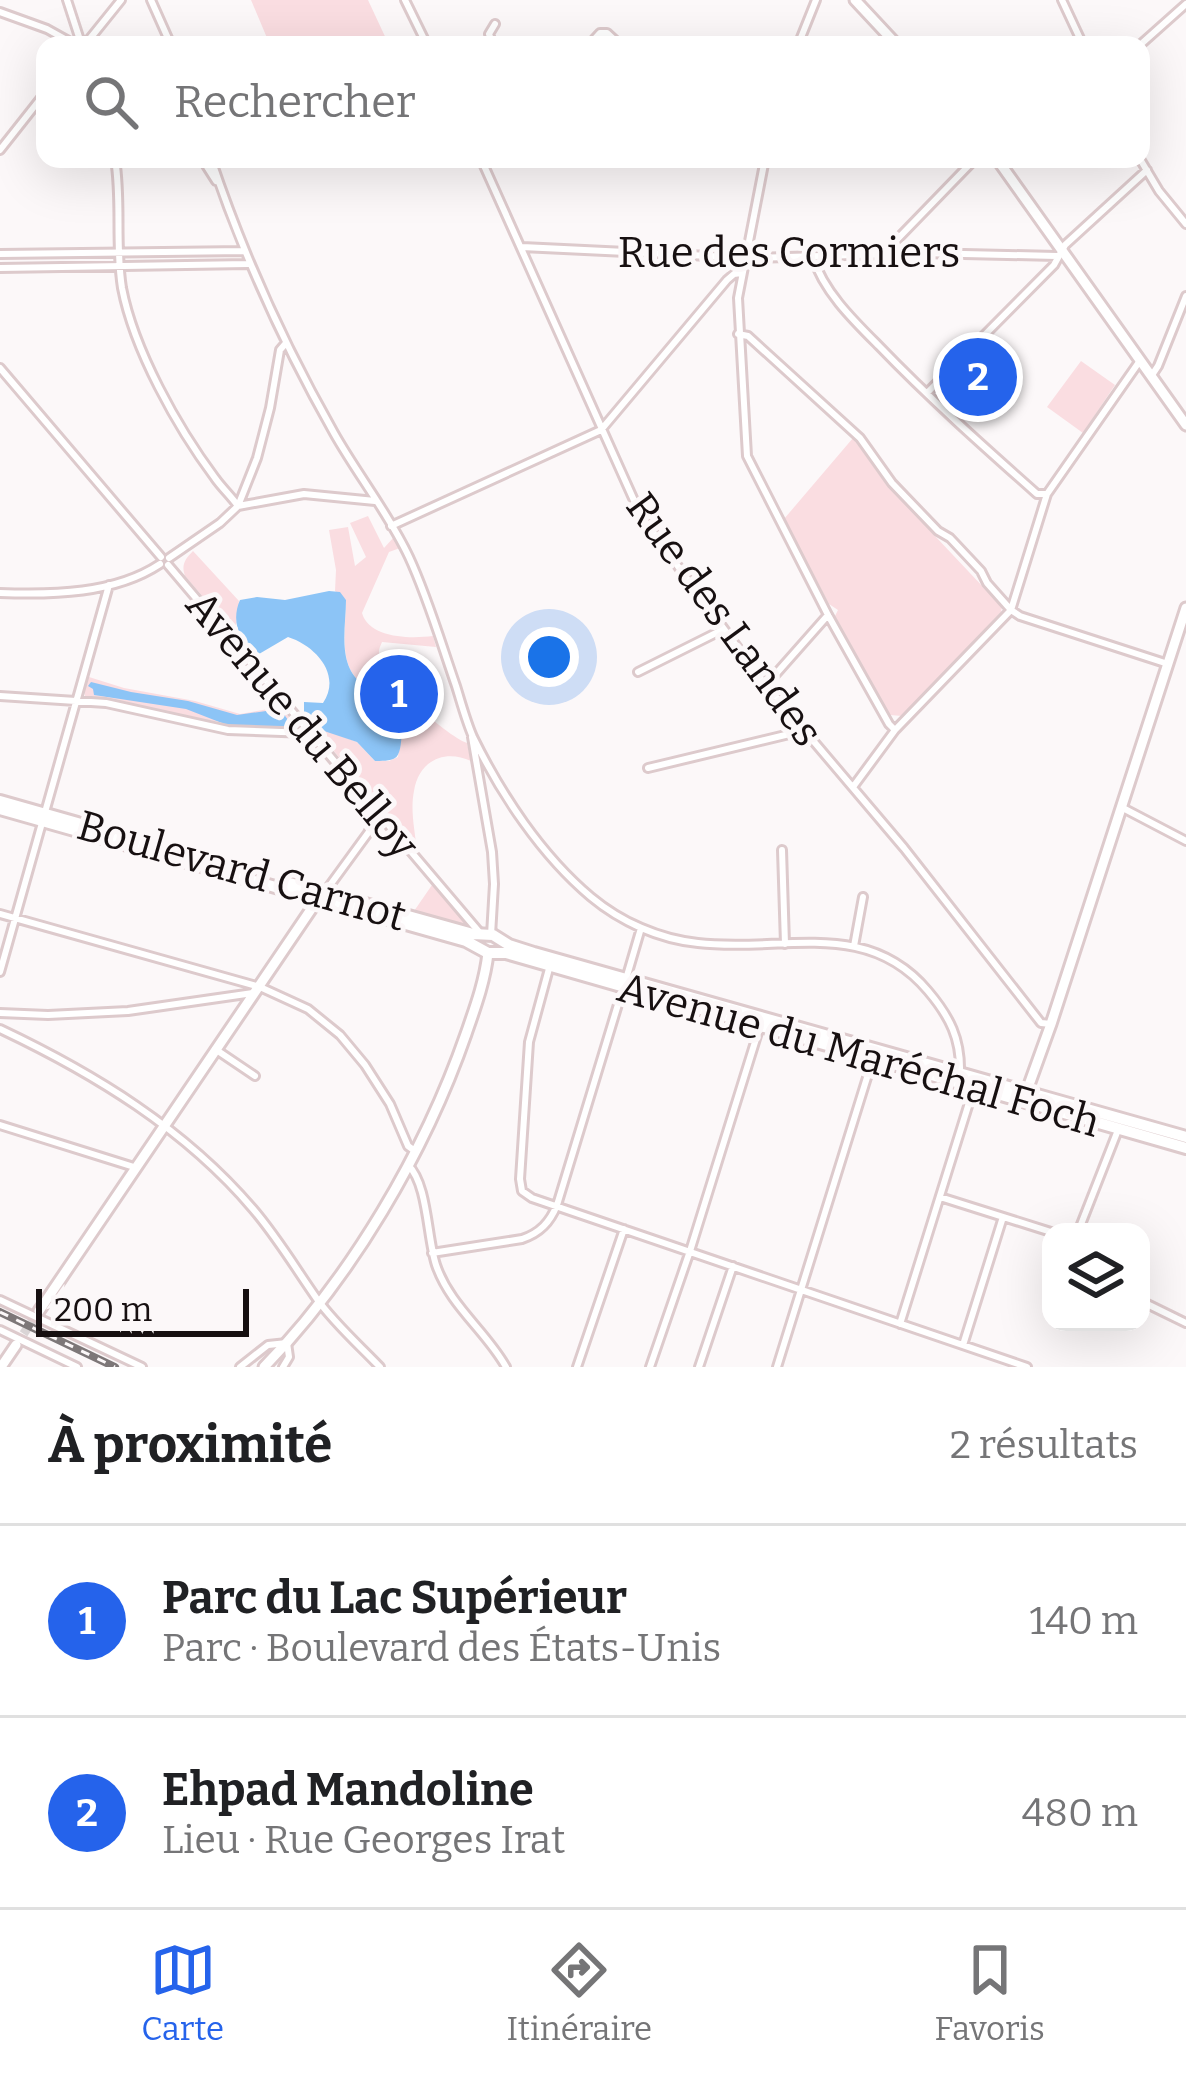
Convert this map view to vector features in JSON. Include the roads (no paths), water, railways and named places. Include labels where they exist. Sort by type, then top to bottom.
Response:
[{"type":"main road","name":"Boulevard Carnot","points":[[0,805],[1025,1096]]},
{"type":"main road","name":"Boulevard Carnot","points":[[489,943],[532,960]]},
{"type":"main road","name":"Avenue du Maréchal Foch","points":[[532,960],[624,982]]},
{"type":"main road","name":"Avenue du Maréchal Foch","points":[[975,1083],[1186,1148]]},
{"type":"main road","name":"Avenue du Maréchal Foch","points":[[1120,1125],[1186,1137]]},
{"type":"street","points":[[67,0],[80,36]]},
{"type":"street","points":[[88,36],[121,0]]},
{"type":"street","points":[[151,0],[166,36]]},
{"type":"street","points":[[405,0],[423,36]]},
{"type":"street","points":[[802,36],[816,0]]},
{"type":"street","points":[[855,0],[886,36]]},
{"type":"street","points":[[1062,0],[1079,36]]},
{"type":"street","points":[[1150,36],[1186,4]]},
{"type":"street","points":[[0,12],[64,36]]},
{"type":"street","points":[[490,36],[495,24]]},
{"type":"street","points":[[0,150],[36,104]]},
{"type":"street","points":[[115,168],[120,266],[132,322],[164,395],[205,464],[238,506]]},
{"type":"street","points":[[208,168],[222,191]]},
{"type":"street","points":[[214,168],[286,343],[409,558],[488,770],[562,870],[605,908],[641,928],[693,943],[854,946],[894,960],[910,971],[953,1024],[959,1079]]},
{"type":"street","name":"Rue des Landes","points":[[485,168],[641,516],[766,685],[1041,1023],[1051,1024]]},
{"type":"street","points":[[761,168],[741,273],[738,334],[748,462],[895,730]]},
{"type":"street","points":[[882,255],[966,168]]},
{"type":"street","points":[[1003,168],[1059,253],[1186,425]]},
{"type":"street","points":[[927,394],[1054,265],[1059,253],[1147,170],[1186,224]]},
{"type":"street","name":"Rue des Cormiers","points":[[520,247],[745,256],[1059,253]]},
{"type":"street","points":[[0,254],[245,251]]},
{"type":"street","points":[[813,256],[848,314],[1036,494],[1047,494]]},
{"type":"street","points":[[0,268],[250,264]]},
{"type":"street","points":[[391,526],[601,430],[727,280],[741,273]]},
{"type":"street","points":[[1150,377],[1186,296]]},
{"type":"street","points":[[738,334],[748,336],[854,432],[892,483],[981,571],[1011,610],[1173,657]]},
{"type":"street","points":[[0,593],[38,594],[109,585],[165,561],[220,524],[238,506],[257,458],[278,356],[286,343]]},
{"type":"street","points":[[853,788],[895,730],[1011,610],[1047,494],[1139,361]]},
{"type":"street","name":"Avenue du Belloy","points":[[0,368],[489,943]]},
{"type":"street","points":[[238,506],[304,494],[375,501]]},
{"type":"street","points":[[0,972],[109,585]]},
{"type":"street","points":[[1025,1096],[1186,608]]},
{"type":"street","points":[[766,685],[828,615]]},
{"type":"street","points":[[638,672],[724,629]]},
{"type":"street","points":[[0,697],[128,706],[228,730],[309,733]]},
{"type":"street","points":[[648,768],[803,730]]},
{"type":"street","points":[[472,735],[482,787]]},
{"type":"street","points":[[476,765],[478,770],[488,770]]},
{"type":"street","points":[[264,1367],[345,1267],[415,1151],[457,1058],[485,972],[489,943],[494,884],[482,787],[488,770]]},
{"type":"street","points":[[1120,807],[1186,841]]},
{"type":"street","points":[[39,1310],[378,812]]},
{"type":"street","points":[[782,850],[785,944]]},
{"type":"street","points":[[854,946],[863,897]]},
{"type":"street","points":[[0,914],[308,1009],[340,1035],[376,1080],[415,1151]]},
{"type":"street","points":[[432,1252],[511,1242],[532,1235],[547,1223],[641,928]]},
{"type":"street","points":[[550,965],[529,1042],[522,1192],[1027,1367]]},
{"type":"street","points":[[0,1013],[128,1011],[258,990]]},
{"type":"street","points":[[650,1367],[761,1023]]},
{"type":"street","points":[[0,1029],[96,1079],[164,1124],[212,1165],[254,1210],[320,1303],[380,1367]]},
{"type":"street","points":[[215,1049],[255,1076]]},
{"type":"street","points":[[777,1367],[875,1053]]},
{"type":"street","points":[[900,1324],[975,1083]]},
{"type":"street","points":[[0,1125],[134,1167]]},
{"type":"street","points":[[1082,1223],[1120,1125]]},
{"type":"street","points":[[407,1164],[417,1176],[444,1286],[506,1367]]},
{"type":"street","points":[[940,1197],[1042,1229]]},
{"type":"street","points":[[963,1345],[1003,1217]]},
{"type":"street","points":[[577,1367],[624,1229]]},
{"type":"street","points":[[699,1367],[733,1266]]},
{"type":"street","points":[[0,1300],[142,1367]]},
{"type":"street","points":[[1150,1305],[1186,1323]]},
{"type":"street","points":[[0,1330],[77,1367]]},
{"type":"street","points":[[240,1367],[268,1345],[287,1343]]},
{"type":"street","points":[[283,1367],[289,1358],[287,1343]]},
{"type":"street","points":[[1,1367],[16,1345]]},
{"type":"water","points":[[340,592],[346,600],[344,644],[353,675],[364,685],[389,692],[398,707],[401,743],[393,759],[375,761],[357,742],[318,729],[304,716],[304,702],[323,703],[329,682],[323,663],[308,647],[288,637],[259,654],[238,630],[240,600],[285,600]]},
{"type":"water","points":[[91,682],[237,715],[280,709],[291,724],[227,725],[186,709],[94,695],[88,686]]},
{"type":"tunnel","points":[[16,1345],[39,1311]]},
{"type":"railway","points":[[0,1312],[115,1367]]},
{"type":"place","name":"Ehpad Mandoline","points":[[978,377]]},
{"type":"place","name":"Parc du Lac Supérieur","points":[[399,694]]}]
